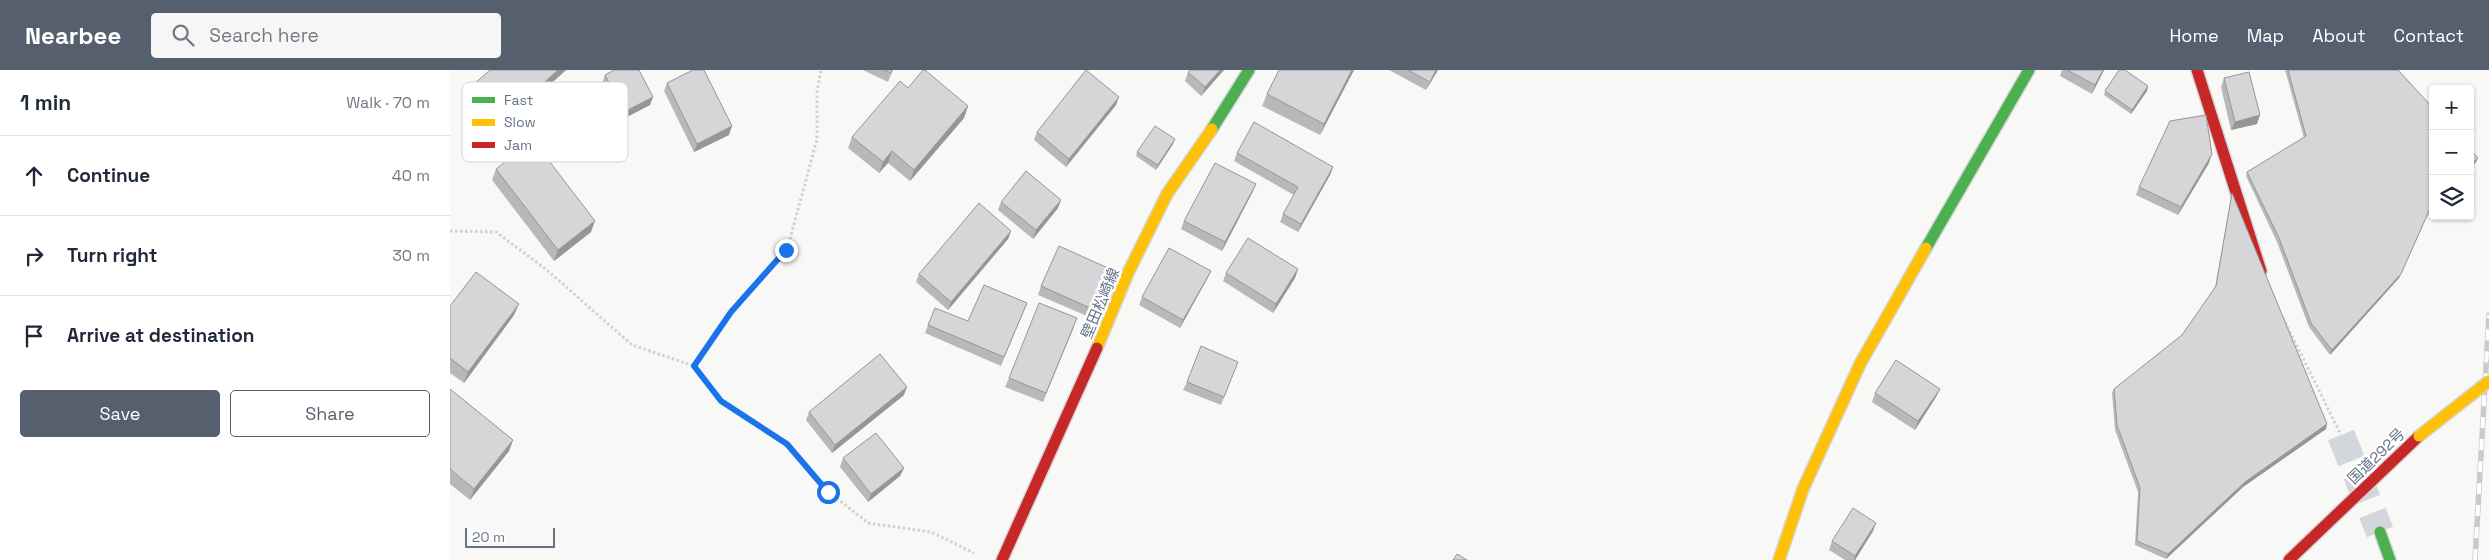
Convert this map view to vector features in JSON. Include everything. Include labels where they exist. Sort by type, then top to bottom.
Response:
[{"type":"main road","name":"壁田松崎線","points":[[1002,560],[1069,414],[1128,274],[1167,194],[1228,105],[1249,70]]},
{"type":"main road","points":[[1779,560],[1803,489],[1860,364],[2029,70]]},
{"type":"main road","points":[[2197,70],[2262,274]]},
{"type":"main road","name":"国道292号","points":[[2289,560],[2419,436],[2489,382]]},
{"type":"main road","points":[[2380,532],[2390,560]]},
{"type":"path","points":[[694,366],[731,312],[786,250],[817,139],[817,92],[821,70]]},
{"type":"path","points":[[450,231],[496,232],[547,270],[632,344],[694,366],[721,401],[787,444],[828,492],[868,523],[931,532],[980,556]]},
{"type":"path","points":[[2280,310],[2341,435]]},
{"type":"building","points":[[490,70],[558,70],[545,82],[476,82]]},
{"type":"building","points":[[614,70],[639,70],[653,97],[628,110],[628,82],[609,82],[605,75]]},
{"type":"building","points":[[693,70],[704,70],[732,126],[697,144],[667,83]]},
{"type":"building","points":[[923,70],[968,106],[914,170],[892,151],[883,162],[852,137],[900,81],[908,88]]},
{"type":"building","points":[[1086,70],[1119,97],[1069,159],[1037,132]]},
{"type":"building","points":[[1190,70],[1220,70],[1205,87],[1188,72]]},
{"type":"building","points":[[1279,70],[1352,70],[1324,124],[1267,94]]},
{"type":"building","points":[[1408,70],[1436,70],[1430,82]]},
{"type":"building","points":[[2067,70],[2103,70],[2095,85]]},
{"type":"building","points":[[2119,70],[2125,70],[2148,86],[2132,110],[2105,91]]},
{"type":"building","points":[[2288,70],[2398,70],[2429,104],[2429,211],[2401,274],[2332,350],[2311,323],[2279,238],[2247,172],[2306,136]]},
{"type":"building","points":[[2249,72],[2260,115],[2235,122],[2224,78]]},
{"type":"building","points":[[2206,115],[2212,154],[2181,207],[2139,187],[2170,121]]},
{"type":"building","points":[[1254,122],[1333,167],[1301,224],[1283,214],[1298,187],[1237,153]]},
{"type":"building","points":[[1155,126],[1175,139],[1158,165],[1137,152]]},
{"type":"building","points":[[2474,154],[2478,158],[2474,162]]},
{"type":"building","points":[[505,162],[550,162],[595,221],[558,250],[496,169]]},
{"type":"building","points":[[1215,163],[1256,184],[1225,242],[1184,221]]},
{"type":"building","points":[[1026,171],[1061,200],[1036,230],[1001,202]]},
{"type":"building","points":[[2232,193],[2327,424],[2245,482],[2168,554],[2137,541],[2140,488],[2117,425],[2114,389],[2182,335],[2216,286]]},
{"type":"building","points":[[979,203],[1011,231],[951,302],[919,274]]},
{"type":"building","points":[[1248,238],[1298,269],[1276,304],[1226,273]]},
{"type":"building","points":[[1059,246],[1108,268],[1090,308],[1041,286]]},
{"type":"building","points":[[1169,248],[1211,271],[1183,320],[1142,297]]},
{"type":"building","points":[[476,272],[519,304],[468,372],[450,358],[450,306]]},
{"type":"building","points":[[984,285],[1027,303],[1004,357],[928,325],[935,308],[968,321]]},
{"type":"building","points":[[1039,303],[1077,318],[1046,393],[1009,378]]},
{"type":"building","points":[[1201,346],[1238,362],[1224,397],[1187,382]]},
{"type":"building","points":[[880,354],[907,387],[835,445],[809,412]]},
{"type":"building","points":[[1896,360],[1940,389],[1918,421],[1875,393]]},
{"type":"building","points":[[450,389],[513,440],[474,489],[450,469]]},
{"type":"building","points":[[876,433],[904,468],[871,494],[843,458]]},
{"type":"building","points":[[1853,508],[1876,523],[1855,556],[1832,541]]},
{"type":"building","points":[[1457,554],[1467,560],[1453,560]]},
{"type":"tunnel","points":[[2341,435],[2380,532]]},
{"type":"railway","points":[[2475,560],[2489,315]]},
{"type":"traffic: fast","points":[[1212,129],[1249,70]]},
{"type":"traffic: fast","points":[[1926,248],[2029,70]]},
{"type":"traffic: fast","points":[[2380,532],[2390,560]]},
{"type":"traffic: slow","points":[[1097,348],[1128,273],[1167,194],[1212,129]]},
{"type":"traffic: slow","points":[[1779,560],[1803,489],[1860,364],[1926,248]]},
{"type":"traffic: slow","points":[[2419,436],[2489,381]]},
{"type":"traffic: jam","points":[[2197,70],[2261,271]]},
{"type":"traffic: jam","points":[[1002,560],[1097,348]]},
{"type":"traffic: jam","points":[[2289,560],[2419,436]]},
{"type":"route","points":[[786,250],[731,312],[694,366],[721,401],[787,444],[828,492]]}]
